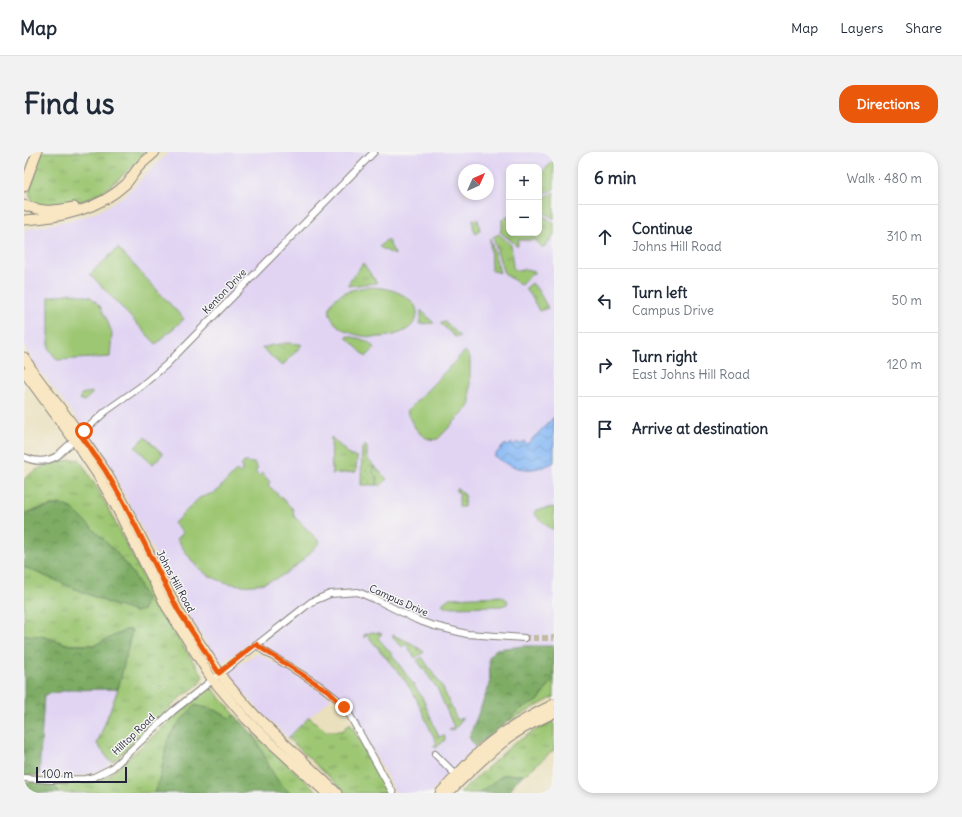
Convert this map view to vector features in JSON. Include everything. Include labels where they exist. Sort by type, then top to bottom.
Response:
[{"type":"main road","points":[[24,167],[31,152]]},
{"type":"main road","points":[[24,187],[37,152]]},
{"type":"main road","points":[[24,205],[35,209],[48,210],[78,205],[96,199],[136,170],[155,152]]},
{"type":"main road","points":[[24,220],[65,215],[99,204],[128,182],[136,170]]},
{"type":"main road","name":"Johns Hill Road","points":[[24,357],[77,437]]},
{"type":"main road","name":"Johns Hill Road","points":[[24,372],[105,470],[124,503],[178,610],[216,676],[246,719],[326,793]]},
{"type":"main road","name":"Johns Hill Road","points":[[216,676],[337,793]]},
{"type":"main road","points":[[440,793],[456,775],[495,739],[528,717],[554,704]]},
{"type":"main road","points":[[448,793],[511,736],[538,720],[554,713]]},
{"type":"street","name":"Kenton Drive","points":[[24,457],[40,461],[48,460],[57,456],[109,408],[140,387],[166,364],[374,152]]},
{"type":"street","name":"Campus Drive","points":[[216,676],[311,602],[330,594],[358,592],[417,620],[467,634],[524,638]]},
{"type":"street","points":[[256,644],[324,688],[337,699],[349,714],[393,793]]},
{"type":"street","name":"Hilltop Road","points":[[24,778],[53,780],[85,779],[102,774],[112,768],[173,710],[216,676]]},
{"type":"street","points":[[436,754],[456,775]]},
{"type":"shaded area","points":[[169,152],[554,152],[554,646],[496,649],[489,656],[490,684],[469,737],[475,747],[431,793],[396,793],[349,707],[342,699],[329,688],[254,639],[223,662],[218,661],[187,614],[112,471],[78,420],[34,363],[24,345],[24,230],[80,218],[100,211],[125,195]]},
{"type":"shaded area","points":[[258,653],[332,698],[309,717],[288,738],[259,710],[231,678],[232,672],[238,665]]},
{"type":"shaded area","points":[[118,689],[98,744],[110,761],[114,761],[100,771],[81,776],[39,776],[44,695],[69,690]]},
{"type":"green space","points":[[40,152],[147,152],[106,189],[90,198],[66,206],[54,208],[43,207],[35,204],[30,196],[30,190],[35,175],[35,167]]},
{"type":"green space","points":[[554,160],[554,189],[542,195],[542,172]]},
{"type":"green space","points":[[554,192],[554,219],[542,211],[542,198]]},
{"type":"green space","points":[[542,215],[554,223],[554,236],[543,248],[537,240],[518,240],[518,246],[516,246],[500,232],[502,227],[502,219],[506,217],[506,236],[542,236]]},
{"type":"green space","points":[[473,219],[478,220],[480,230],[476,234],[473,227]]},
{"type":"green space","points":[[499,234],[511,245],[513,267],[515,270],[520,271],[525,269],[534,271],[534,274],[530,275],[521,285],[506,275],[503,271],[493,237]]},
{"type":"green space","points":[[490,238],[500,273],[491,270]]},
{"type":"green space","points":[[387,239],[395,254],[395,255],[379,247]]},
{"type":"green space","points":[[118,248],[184,319],[156,344],[90,274]]},
{"type":"green space","points":[[363,263],[377,283],[348,286],[348,284]]},
{"type":"green space","points":[[532,283],[538,290],[548,308],[539,311],[533,299],[525,289]]},
{"type":"green space","points":[[367,287],[390,290],[401,294],[410,300],[416,307],[417,312],[417,316],[412,326],[401,332],[388,336],[374,337],[346,331],[335,324],[330,314],[332,302],[348,291]]},
{"type":"green space","points":[[71,293],[91,297],[100,306],[112,333],[110,357],[57,360],[49,349],[49,297]]},
{"type":"green space","points":[[421,310],[434,323],[419,324]]},
{"type":"green space","points":[[446,322],[459,335],[459,337],[455,337],[440,323]]},
{"type":"green space","points":[[347,336],[366,341],[370,343],[374,349],[366,357],[347,338]]},
{"type":"green space","points":[[287,343],[302,345],[282,366],[262,348],[273,345]]},
{"type":"green space","points":[[465,351],[470,357],[470,405],[438,439],[427,438],[414,426],[407,411]]},
{"type":"green space","points":[[92,392],[92,394],[84,401],[80,399],[81,394]]},
{"type":"green space","points":[[145,437],[163,454],[153,464],[135,447]]},
{"type":"green space","points":[[331,437],[351,456],[357,457],[356,472],[332,474]]},
{"type":"green space","points":[[365,445],[367,447],[367,458],[373,465],[373,473],[377,477],[377,485],[361,485],[362,448]]},
{"type":"green space","points":[[79,459],[100,493],[162,614],[203,676],[199,684],[181,697],[114,761],[110,761],[97,744],[118,689],[132,630],[126,630],[95,645],[70,645],[41,636],[24,635],[24,567],[111,604],[135,612],[60,504],[24,513],[24,479],[43,466],[56,462]]},
{"type":"green space","points":[[244,462],[254,463],[258,469],[255,471],[259,476],[262,473],[270,482],[268,485],[293,509],[294,516],[320,542],[291,570],[269,582],[256,585],[228,583],[206,574],[193,562],[177,539],[183,533],[174,523],[199,498],[216,492],[237,470],[240,473],[243,467],[241,466]]},
{"type":"green space","points":[[373,465],[387,479],[381,485],[377,485],[377,477],[373,473]]},
{"type":"green space","points":[[457,488],[465,495],[464,507],[459,507],[460,495],[455,490]]},
{"type":"green space","points":[[60,504],[73,509],[116,552],[134,575],[146,599],[143,610],[135,612],[111,604],[24,567],[24,513]]},
{"type":"green space","points":[[554,507],[554,529],[552,530],[534,514],[537,510]]},
{"type":"green space","points":[[502,596],[508,601],[507,604],[502,606],[445,607],[442,604],[449,598]]},
{"type":"green space","points":[[126,630],[132,630],[118,689],[69,690],[44,695],[39,776],[24,775],[24,635],[41,636],[70,645],[95,645]]},
{"type":"green space","points":[[372,632],[382,634],[378,638],[391,653],[422,697],[439,737],[444,735],[445,740],[436,748],[433,746],[437,744],[416,698],[406,682],[367,635],[364,638],[364,635]]},
{"type":"green space","points":[[393,635],[411,643],[424,652],[415,658],[406,644],[402,647],[393,638]]},
{"type":"green space","points":[[524,646],[554,646],[554,681],[549,685],[538,701],[519,710],[507,722],[475,747],[469,737],[490,684],[489,656],[496,649]]},
{"type":"green space","points":[[422,657],[442,686],[457,720],[462,718],[454,730],[449,730],[454,727],[437,688],[417,660]]},
{"type":"green space","points":[[554,681],[554,697],[507,722],[519,710],[538,701],[549,685]]},
{"type":"green space","points":[[212,688],[235,715],[230,718],[215,710],[167,742],[161,774],[154,793],[59,793],[53,782],[88,783],[107,777],[196,698]]},
{"type":"green space","points":[[195,705],[215,710],[230,718],[235,715],[246,726],[257,741],[278,781],[291,793],[154,793],[161,774],[167,742],[176,726]]},
{"type":"green space","points":[[309,717],[326,731],[342,731],[350,723],[389,793],[346,793],[288,738]]},
{"type":"green space","points":[[554,721],[554,750],[524,775],[503,775],[479,793],[460,793],[511,746],[532,732]]},
{"type":"green space","points":[[253,734],[319,793],[290,793],[285,790],[274,776]]},
{"type":"green space","points":[[503,775],[524,775],[515,782],[509,793],[479,793]]},
{"type":"green space","points":[[24,782],[53,782],[59,793],[24,793]]},
{"type":"water","points":[[554,417],[554,462],[539,468],[523,469],[508,465],[494,456],[505,444],[508,446],[512,443],[514,445],[517,442],[520,444],[524,441],[527,444]]},
{"type":"tunnel","points":[[524,638],[554,638]]},
{"type":"route","points":[[84,431],[80,434],[105,470],[124,503],[178,610],[219,673],[256,644],[328,691],[344,707]]}]
